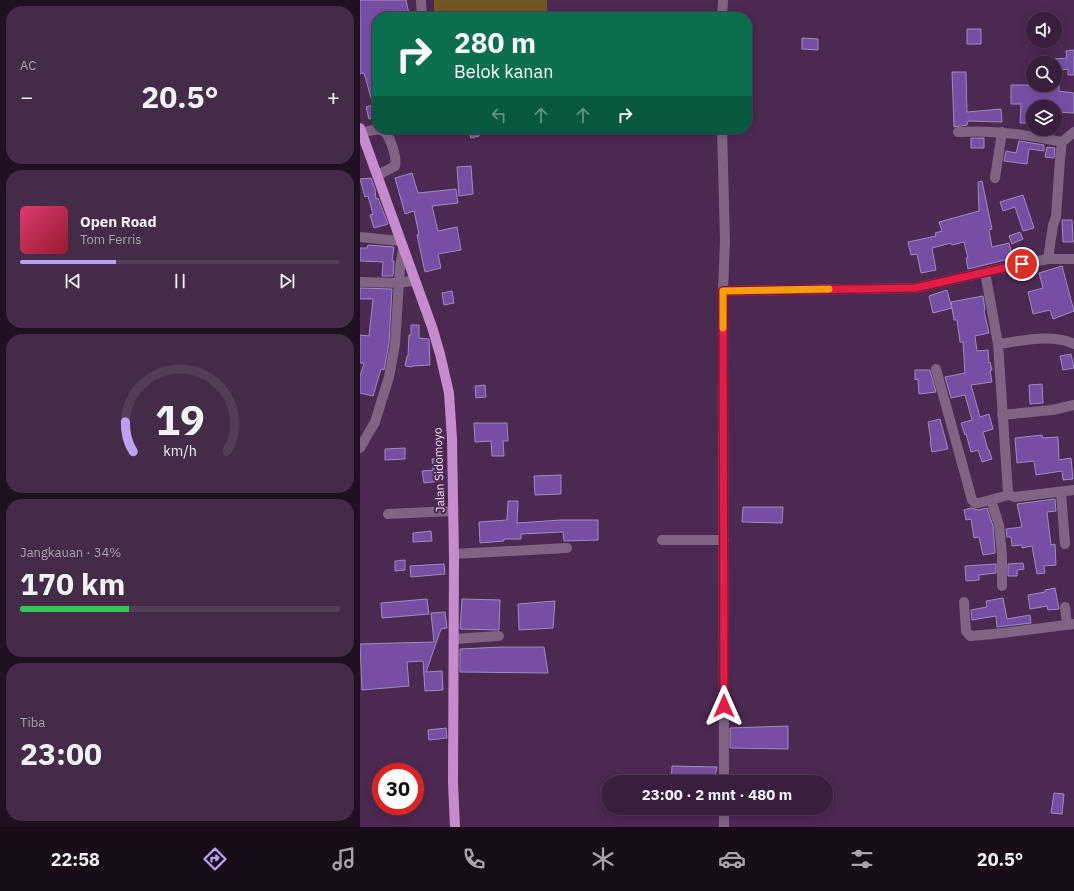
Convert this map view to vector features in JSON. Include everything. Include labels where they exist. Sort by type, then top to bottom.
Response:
[{"type":"main road","name":"Jalan Sidomoyo","points":[[361,130],[432,327],[449,393],[452,439],[454,554],[454,827]]},
{"type":"street","points":[[422,0],[422,12]]},
{"type":"street","points":[[722,0],[722,12]]},
{"type":"street","points":[[361,130],[372,130]]},
{"type":"street","points":[[958,132],[1002,132],[1031,135],[1062,142]]},
{"type":"street","points":[[995,178],[1002,132]]},
{"type":"street","points":[[1048,259],[1053,225],[1056,217],[1062,142],[1074,132]]},
{"type":"street","points":[[378,175],[394,166],[394,151],[386,134]]},
{"type":"street","points":[[722,134],[725,241],[723,291],[724,775]]},
{"type":"street","points":[[360,237],[402,245],[395,344],[389,377],[375,422],[360,448]]},
{"type":"street","points":[[723,291],[915,288],[1048,259],[1074,259]]},
{"type":"street","points":[[985,272],[998,344],[1007,486],[1009,495]]},
{"type":"street","points":[[360,282],[415,282]]},
{"type":"street","points":[[998,344],[1041,339],[1060,340],[1074,344]]},
{"type":"street","points":[[936,369],[972,500],[975,503],[1009,495],[1021,497],[1061,493],[1074,490]]},
{"type":"street","points":[[1002,415],[1052,410],[1074,405]]},
{"type":"street","points":[[1061,493],[1065,544]]},
{"type":"street","points":[[991,500],[999,525],[1002,555],[1002,586]]},
{"type":"street","points":[[388,514],[453,511]]},
{"type":"street","points":[[662,540],[724,540]]},
{"type":"street","points":[[454,554],[567,548]]},
{"type":"street","points":[[964,602],[966,631],[970,636],[1071,625],[1065,607]]},
{"type":"street","points":[[454,639],[499,636]]},
{"type":"street","points":[[724,815],[724,827]]},
{"type":"shaded area","points":[[434,0],[547,0],[547,12],[434,12]]},
{"type":"building","points":[[360,0],[406,0],[409,12],[372,12],[372,101],[364,73],[360,74]]},
{"type":"building","points":[[967,29],[981,29],[981,44],[967,44]]},
{"type":"building","points":[[802,38],[818,39],[818,50],[802,49]]},
{"type":"building","points":[[1074,50],[1074,75],[1068,75],[1068,69],[1062,70],[1062,58],[1067,58],[1066,51]]},
{"type":"building","points":[[952,72],[966,72],[967,112],[1001,109],[1002,122],[968,121],[967,125],[954,127]]},
{"type":"building","points":[[1011,85],[1026,85],[1026,92],[1062,91],[1074,93],[1074,113],[1062,112],[1062,100],[1026,100],[1026,123],[1020,123],[1021,104],[1011,104]]},
{"type":"building","points":[[372,105],[372,118],[369,119],[366,107]]},
{"type":"building","points":[[470,134],[478,134],[479,136],[471,138]]},
{"type":"building","points":[[971,138],[984,138],[984,148],[971,148]]},
{"type":"building","points":[[1019,141],[1044,145],[1044,151],[1029,149],[1027,164],[1004,161],[1006,151],[1016,153]]},
{"type":"building","points":[[1047,147],[1055,148],[1054,158],[1045,157]]},
{"type":"building","points":[[471,166],[473,194],[459,196],[457,167]]},
{"type":"building","points":[[412,173],[418,193],[456,189],[458,203],[432,206],[438,231],[457,227],[461,250],[438,254],[441,268],[425,272],[417,235],[419,234],[414,211],[405,214],[395,178]]},
{"type":"building","points":[[371,178],[375,189],[376,199],[378,198],[388,224],[374,228],[370,215],[373,214],[368,196],[365,197],[360,179]]},
{"type":"building","points":[[982,181],[992,229],[989,230],[992,247],[1009,243],[1013,258],[968,269],[966,258],[968,258],[964,242],[952,245],[951,243],[932,248],[936,270],[921,273],[917,254],[911,255],[908,242],[936,236],[935,233],[942,231],[939,222],[979,211],[978,182]]},
{"type":"building","points":[[1023,195],[1034,228],[1023,231],[1015,207],[1003,211],[1000,202]]},
{"type":"building","points":[[1062,220],[1072,220],[1073,242],[1063,242]]},
{"type":"building","points":[[1020,232],[1023,239],[1012,244],[1009,236]]},
{"type":"building","points":[[368,245],[394,247],[392,261],[394,261],[393,276],[382,276],[383,262],[360,261],[360,248],[367,248]]},
{"type":"building","points":[[1062,266],[1074,311],[1053,319],[1050,310],[1033,314],[1028,292],[1043,288],[1039,273]]},
{"type":"building","points":[[360,288],[392,289],[389,343],[384,370],[381,369],[373,396],[360,393],[360,376],[364,363],[360,363],[360,335],[369,336],[373,299],[360,299]]},
{"type":"building","points":[[947,290],[952,308],[933,313],[929,296]]},
{"type":"building","points":[[452,291],[454,303],[444,305],[442,293]]},
{"type":"building","points":[[983,296],[984,311],[989,333],[975,336],[977,351],[988,350],[989,363],[990,362],[992,370],[990,371],[992,382],[971,385],[980,417],[989,414],[993,429],[983,432],[992,459],[982,462],[978,450],[971,452],[961,423],[972,420],[965,395],[951,398],[945,377],[965,373],[963,342],[960,342],[957,320],[954,320],[951,302]]},
{"type":"building","points":[[411,325],[419,325],[419,338],[429,339],[430,365],[412,367],[405,366],[408,356]]},
{"type":"building","points":[[1071,354],[1074,368],[1063,370],[1060,356]]},
{"type":"building","points":[[915,370],[930,370],[936,392],[919,394],[918,379],[915,380]]},
{"type":"building","points":[[1042,384],[1043,403],[1030,404],[1029,385]]},
{"type":"building","points":[[485,385],[486,397],[476,398],[475,386]]},
{"type":"building","points":[[940,419],[948,449],[932,452],[928,422]]},
{"type":"building","points":[[474,423],[507,423],[508,441],[503,441],[504,456],[492,456],[491,441],[475,442]]},
{"type":"building","points":[[1042,435],[1043,438],[1058,437],[1059,460],[1071,458],[1073,479],[1063,480],[1062,471],[1036,475],[1034,461],[1017,463],[1015,438]]},
{"type":"building","points":[[405,448],[405,459],[385,460],[385,449]]},
{"type":"building","points":[[439,458],[441,481],[424,483],[422,471],[433,470],[432,459]]},
{"type":"building","points":[[561,475],[561,494],[535,495],[534,476]]},
{"type":"building","points":[[1055,499],[1056,511],[1047,512],[1051,545],[1055,544],[1056,565],[1044,566],[1045,573],[1037,574],[1032,546],[1022,548],[1022,545],[1012,546],[1011,537],[1007,537],[1006,529],[1022,527],[1017,504]]},
{"type":"building","points":[[508,501],[518,501],[517,523],[561,520],[598,520],[598,540],[564,541],[563,532],[521,534],[521,539],[504,539],[504,541],[480,543],[479,522],[507,520]]},
{"type":"building","points":[[743,507],[783,507],[782,523],[742,522]]},
{"type":"building","points":[[971,508],[979,510],[987,508],[993,526],[995,553],[983,555],[979,537],[974,538],[971,519],[966,520],[964,510]]},
{"type":"building","points":[[431,531],[432,541],[413,542],[413,533]]},
{"type":"building","points":[[405,560],[405,570],[395,571],[395,561]]},
{"type":"building","points":[[1023,563],[1024,569],[1017,570],[1017,576],[1008,576],[1008,564]]},
{"type":"building","points":[[444,564],[445,574],[411,577],[410,566]]},
{"type":"building","points":[[996,564],[996,573],[979,575],[979,580],[966,581],[965,566]]},
{"type":"building","points":[[1055,588],[1059,609],[1048,610],[1047,606],[1030,609],[1028,595],[1045,592],[1045,590]]},
{"type":"building","points":[[1003,598],[1007,619],[1030,615],[1031,623],[997,627],[996,616],[972,620],[971,610],[987,607],[986,601]]},
{"type":"building","points":[[427,599],[429,614],[382,618],[381,603]]},
{"type":"building","points":[[462,599],[500,600],[499,630],[460,629]]},
{"type":"building","points":[[555,601],[553,628],[519,630],[518,604]]},
{"type":"building","points":[[445,612],[447,628],[441,629],[426,672],[442,671],[443,690],[425,691],[423,661],[407,662],[409,686],[362,690],[360,644],[434,642],[431,613]]},
{"type":"building","points":[[544,647],[548,673],[460,672],[460,649]]},
{"type":"building","points":[[788,726],[788,749],[730,748],[730,728]]},
{"type":"building","points":[[446,728],[447,738],[429,740],[428,730]]},
{"type":"building","points":[[672,766],[717,767],[715,775],[671,775]]},
{"type":"building","points":[[1054,793],[1064,794],[1062,814],[1051,813]]},
{"type":"slow traffic","points":[[723,328],[723,291],[829,289]]},
{"type":"route","points":[[724,706],[723,291],[915,288],[1022,264]]}]
